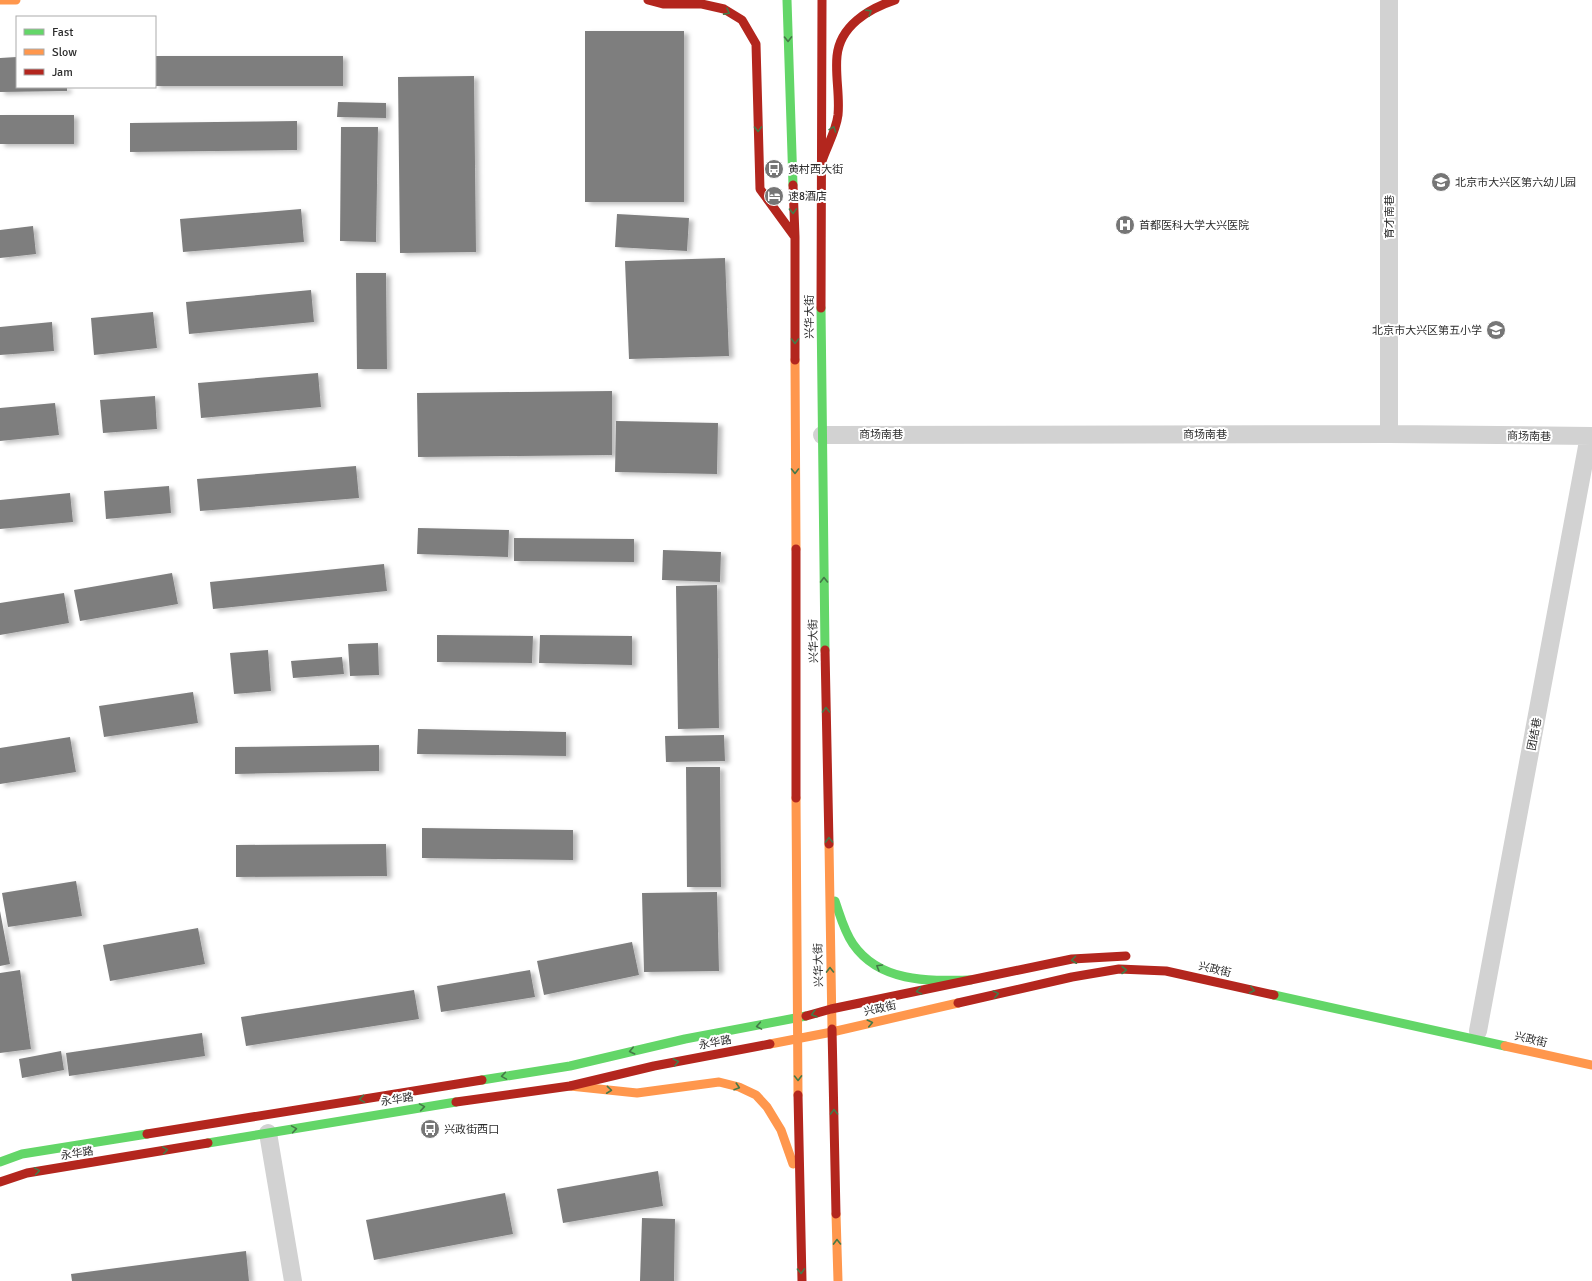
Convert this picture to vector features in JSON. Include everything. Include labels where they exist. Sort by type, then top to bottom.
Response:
[{"type":"main road","points":[[0,0],[16,0]]},
{"type":"main road","points":[[648,0],[663,4],[702,4],[724,9],[742,20],[756,44],[760,189],[794,237]]},
{"type":"main road","name":"兴华大街","points":[[787,0],[794,237],[797,1039],[802,1281]]},
{"type":"main road","name":"兴华大街","points":[[822,0],[820,166],[822,434],[831,1009],[838,1281]]},
{"type":"main road","points":[[820,166],[838,116],[837,55],[842,39],[849,28],[863,15],[881,4],[895,0]]},
{"type":"main road","points":[[829,888],[845,928],[856,949],[871,963],[895,976],[926,981],[971,980]]},
{"type":"main road","name":"兴政街","points":[[797,1019],[831,1009],[1072,960],[1118,956],[1137,957]]},
{"type":"main road","name":"兴政街","points":[[797,1039],[1072,977],[1119,969],[1166,971],[1592,1065]]},
{"type":"main road","name":"永华路","points":[[0,1162],[22,1154],[570,1066],[685,1039],[797,1019]]},
{"type":"main road","name":"兴政街","points":[[1424,1019],[1592,1056]]},
{"type":"main road","name":"永华路","points":[[0,1182],[27,1173],[428,1106],[570,1086],[654,1066],[797,1039]]},
{"type":"main road","points":[[570,1086],[637,1093],[719,1082],[739,1086],[756,1095],[767,1107],[781,1130],[794,1169],[800,1204]]},
{"type":"street","name":"育才南巷","points":[[1389,0],[1389,434]]},
{"type":"street","name":"商场南巷","points":[[822,434],[1389,434],[1590,436]]},
{"type":"street","name":"团结巷","points":[[1478,1031],[1590,436]]},
{"type":"street","points":[[268,1133],[293,1281]]},
{"type":"building","points":[[585,31],[684,31],[684,202],[585,202]]},
{"type":"building","points":[[156,56],[343,56],[343,86],[156,86]]},
{"type":"building","points":[[16,57],[16,88],[67,88],[67,91],[0,92],[0,58]]},
{"type":"building","points":[[474,76],[476,252],[400,253],[398,77]]},
{"type":"building","points":[[338,102],[386,103],[386,118],[337,117]]},
{"type":"building","points":[[0,115],[74,115],[74,144],[0,144]]},
{"type":"building","points":[[297,121],[297,150],[130,152],[130,123]]},
{"type":"building","points":[[341,127],[378,127],[376,242],[340,241]]},
{"type":"building","points":[[301,209],[304,242],[183,252],[180,219]]},
{"type":"building","points":[[617,214],[689,218],[687,251],[615,247]]},
{"type":"building","points":[[33,226],[36,254],[0,258],[0,230]]},
{"type":"building","points":[[725,258],[729,356],[629,359],[625,261]]},
{"type":"building","points":[[356,273],[386,273],[387,369],[357,369]]},
{"type":"building","points":[[311,290],[314,322],[189,334],[186,302]]},
{"type":"building","points":[[153,312],[157,348],[94,355],[91,318]]},
{"type":"building","points":[[52,322],[54,351],[0,355],[0,327]]},
{"type":"building","points":[[318,373],[321,407],[201,418],[198,383]]},
{"type":"building","points":[[612,391],[612,455],[418,457],[417,393]]},
{"type":"building","points":[[155,396],[157,429],[103,433],[100,400]]},
{"type":"building","points":[[55,403],[59,435],[0,441],[0,408]]},
{"type":"building","points":[[616,421],[718,423],[717,474],[615,472]]},
{"type":"building","points":[[356,466],[359,498],[200,511],[197,479]]},
{"type":"building","points":[[169,486],[171,513],[106,519],[104,491]]},
{"type":"building","points":[[70,493],[73,522],[0,529],[0,500]]},
{"type":"building","points":[[418,528],[509,530],[508,557],[417,554]]},
{"type":"building","points":[[514,538],[634,539],[634,562],[514,561]]},
{"type":"building","points":[[663,550],[721,552],[720,582],[662,580]]},
{"type":"building","points":[[384,564],[387,591],[213,609],[210,582]]},
{"type":"building","points":[[172,573],[178,604],[80,621],[74,590]]},
{"type":"building","points":[[717,585],[719,728],[678,729],[676,586]]},
{"type":"building","points":[[64,593],[69,623],[0,635],[0,603]]},
{"type":"building","points":[[437,635],[533,636],[532,663],[437,662]]},
{"type":"building","points":[[540,635],[632,636],[632,665],[539,663]]},
{"type":"building","points":[[378,643],[379,675],[350,676],[348,644]]},
{"type":"building","points":[[268,650],[271,691],[234,694],[230,653]]},
{"type":"building","points":[[342,657],[344,674],[293,678],[291,661]]},
{"type":"building","points":[[193,692],[198,723],[104,737],[99,706]]},
{"type":"building","points":[[418,729],[566,732],[566,756],[417,754]]},
{"type":"building","points":[[724,735],[725,761],[666,762],[665,736]]},
{"type":"building","points":[[70,737],[76,772],[0,784],[0,748]]},
{"type":"building","points":[[379,745],[379,771],[235,774],[235,747]]},
{"type":"building","points":[[686,767],[720,767],[721,887],[687,887]]},
{"type":"building","points":[[422,828],[573,830],[573,860],[422,858]]},
{"type":"building","points":[[386,844],[387,876],[236,877],[236,845]]},
{"type":"building","points":[[76,881],[82,916],[8,927],[2,893]]},
{"type":"building","points":[[717,892],[719,971],[644,972],[642,893]]},
{"type":"building","points":[[0,911],[10,964],[0,966]]},
{"type":"building","points":[[198,928],[205,964],[110,981],[103,945]]},
{"type":"building","points":[[632,942],[639,975],[544,995],[537,961]]},
{"type":"building","points":[[20,970],[31,1049],[0,1053],[0,973]]},
{"type":"building","points":[[530,970],[535,997],[441,1012],[437,986]]},
{"type":"building","points":[[414,990],[419,1019],[246,1046],[241,1017]]},
{"type":"building","points":[[202,1033],[205,1056],[69,1076],[66,1053]]},
{"type":"building","points":[[61,1051],[64,1070],[22,1078],[19,1059]]},
{"type":"building","points":[[658,1171],[663,1206],[563,1223],[557,1189]]},
{"type":"building","points":[[505,1193],[513,1234],[374,1260],[366,1220]]},
{"type":"building","points":[[642,1218],[675,1219],[674,1281],[640,1281]]},
{"type":"building","points":[[246,1251],[249,1281],[72,1281],[71,1274]]},
{"type":"traffic: fast","points":[[787,0],[793,185]]},
{"type":"traffic: fast","points":[[821,308],[825,650]]},
{"type":"traffic: fast","points":[[835,901],[845,928],[853,944],[864,957],[877,966],[891,973],[906,977],[939,980],[971,980]]},
{"type":"traffic: fast","points":[[1274,995],[1505,1046]]},
{"type":"traffic: fast","points":[[482,1080],[570,1066],[685,1039],[806,1016]]},
{"type":"traffic: fast","points":[[208,1143],[456,1102]]},
{"type":"traffic: fast","points":[[0,1162],[22,1154],[147,1134]]},
{"type":"traffic: slow","points":[[0,0],[16,0]]},
{"type":"traffic: slow","points":[[795,360],[796,549]]},
{"type":"traffic: slow","points":[[796,798],[798,1095]]},
{"type":"traffic: slow","points":[[829,844],[832,1029]]},
{"type":"traffic: slow","points":[[770,1044],[832,1032],[958,1003]]},
{"type":"traffic: slow","points":[[1505,1046],[1592,1065]]},
{"type":"traffic: slow","points":[[570,1086],[637,1093],[719,1082],[739,1087],[756,1095],[767,1107],[781,1130],[793,1164]]},
{"type":"traffic: slow","points":[[836,1214],[838,1281]]},
{"type":"traffic: jam","points":[[648,0],[663,4],[702,4],[724,9],[742,20],[756,44],[760,189],[795,237]]},
{"type":"traffic: jam","points":[[821,308],[822,0]]},
{"type":"traffic: jam","points":[[822,161],[838,115],[837,56],[839,45],[850,27],[857,20],[875,8],[895,0]]},
{"type":"traffic: jam","points":[[793,185],[795,237],[795,360]]},
{"type":"traffic: jam","points":[[796,549],[796,798]]},
{"type":"traffic: jam","points":[[825,650],[829,844]]},
{"type":"traffic: jam","points":[[806,1016],[831,1009],[1072,959],[1126,956]]},
{"type":"traffic: jam","points":[[958,1003],[1072,977],[1119,969],[1166,971],[1274,995]]},
{"type":"traffic: jam","points":[[832,1029],[836,1214]]},
{"type":"traffic: jam","points":[[456,1102],[570,1086],[654,1066],[770,1044]]},
{"type":"traffic: jam","points":[[147,1134],[482,1080]]},
{"type":"traffic: jam","points":[[798,1095],[802,1281]]},
{"type":"traffic: jam","points":[[0,1182],[27,1173],[208,1143]]},
{"type":"place","name":"黄村西大街","points":[[774,169]]},
{"type":"place","name":"北京市大兴区第六幼儿园","points":[[1441,182]]},
{"type":"place","name":"速8酒店","points":[[774,196]]},
{"type":"place","name":"首都医科大学大兴医院","points":[[1125,225]]},
{"type":"place","name":"北京市大兴区第五小学","points":[[1496,330]]},
{"type":"place","name":"兴政街西口","points":[[430,1129]]}]
